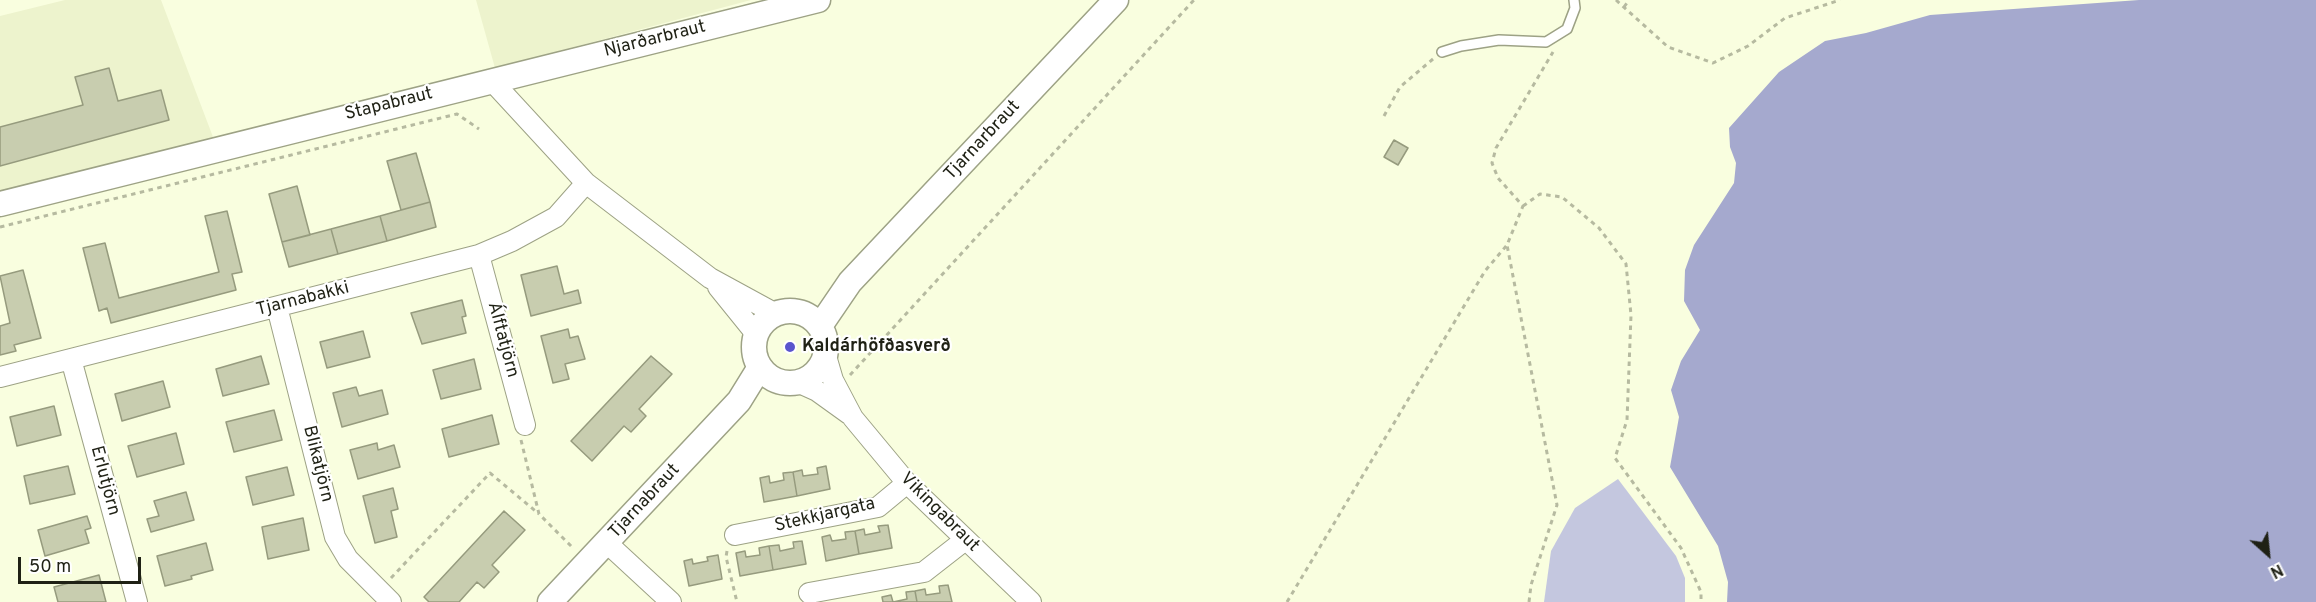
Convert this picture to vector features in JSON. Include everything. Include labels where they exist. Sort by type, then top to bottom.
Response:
[{"type":"street","name":"Njarðarbraut","points":[[491,80],[818,0]]},
{"type":"street","name":"Tjarnarbraut","points":[[812,320],[1116,0]]},
{"type":"street","points":[[491,80],[523,118],[586,183],[710,278],[776,314]]},
{"type":"street","name":"Stapabraut","points":[[0,204],[491,80]]},
{"type":"street","name":"Tjarnabakki","points":[[0,378],[479,255],[512,241],[556,217],[586,183]]},
{"type":"street","name":"Álftatjörn","points":[[479,255],[525,425]]},
{"type":"street","points":[[710,278],[756,334]]},
{"type":"street","name":"Blikatjörn","points":[[277,307],[335,537],[348,559],[385,596]]},
{"type":"street","points":[[785,311],[812,320],[825,335],[826,356],[815,373],[778,377],[755,357],[756,334],[761,326],[776,314],[785,311]]},
{"type":"street","name":"Vikingabraut","points":[[826,356],[837,386],[853,418],[907,483],[1030,602]]},
{"type":"street","name":"Erlutjörn","points":[[71,359],[137,602]]},
{"type":"street","name":"Vikingabraut","points":[[778,377],[817,391],[853,418]]},
{"type":"street","name":"Tjarnabraut","points":[[550,602],[739,401],[778,377]]},
{"type":"street","name":"Stekkjargata","points":[[735,535],[878,507],[907,483]]},
{"type":"street","points":[[809,593],[924,572],[965,540]]},
{"type":"street","points":[[607,543],[671,602]]},
{"type":"lane","points":[[1442,52],[1461,46],[1499,40],[1546,42],[1566,29],[1575,8],[1574,0]]},
{"type":"path","points":[[837,386],[858,367],[1194,0]]},
{"type":"path","points":[[1616,0],[1668,47],[1713,63],[1748,46],[1785,18],[1840,0]]},
{"type":"path","points":[[1624,7],[1629,0]]},
{"type":"path","points":[[1522,206],[1494,171],[1493,155],[1566,29]]},
{"type":"path","points":[[1384,116],[1400,87],[1442,52]]},
{"type":"path","points":[[0,227],[457,114],[479,129]]},
{"type":"path","points":[[1287,602],[1485,271],[1507,245],[1522,206],[1540,194],[1562,197],[1599,228],[1626,264],[1631,315],[1627,420],[1615,458],[1681,548],[1701,592],[1701,602]]},
{"type":"path","points":[[1507,245],[1557,505],[1531,585],[1529,602]]},
{"type":"path","points":[[525,425],[520,439],[538,514]]},
{"type":"path","points":[[385,596],[490,473],[538,514],[588,563]]},
{"type":"path","points":[[735,535],[726,557],[737,602]]},
{"type":"shaded area","points":[[65,0],[161,0],[213,137],[196,152],[0,201],[0,16]]},
{"type":"shaded area","points":[[476,0],[751,0],[495,68]]},
{"type":"shaded area","points":[[2139,0],[2316,0],[2316,602],[1727,602],[1728,582],[1718,546],[1670,467],[1679,417],[1671,390],[1681,361],[1700,330],[1684,301],[1685,270],[1694,245],[1734,183],[1736,163],[1730,147],[1729,128],[1779,72],[1825,41],[1866,33],[1930,15]]},
{"type":"shaded area","points":[[1618,479],[1676,556],[1685,578],[1685,602],[1544,602],[1551,551],[1575,508]]},
{"type":"building","points":[[109,68],[118,101],[161,90],[169,120],[0,166],[0,127],[83,105],[75,77]]},
{"type":"building","points":[[1394,140],[1408,148],[1398,165],[1384,157]]},
{"type":"building","points":[[416,153],[430,202],[401,210],[387,161]]},
{"type":"building","points":[[297,186],[310,235],[282,242],[269,194]]},
{"type":"building","points":[[430,202],[436,227],[387,241],[380,216]]},
{"type":"building","points":[[227,211],[242,272],[232,274],[236,290],[111,323],[107,308],[99,311],[83,248],[105,243],[119,298],[219,272],[205,216]]},
{"type":"building","points":[[380,216],[387,241],[338,254],[331,229]]},
{"type":"building","points":[[331,229],[338,254],[289,267],[282,242]]},
{"type":"building","points":[[557,266],[564,294],[578,290],[581,303],[531,316],[521,275]]},
{"type":"building","points":[[23,270],[41,338],[14,345],[16,351],[0,355],[0,326],[10,323],[0,276]]},
{"type":"building","points":[[462,300],[466,316],[462,317],[466,333],[422,344],[411,313]]},
{"type":"building","points":[[568,329],[570,338],[578,336],[585,359],[565,364],[569,379],[553,383],[541,336]]},
{"type":"building","points":[[363,331],[370,357],[327,368],[320,342]]},
{"type":"building","points":[[261,356],[269,384],[223,396],[216,369]]},
{"type":"building","points":[[651,356],[672,374],[639,409],[646,416],[631,432],[624,426],[592,461],[571,441]]},
{"type":"building","points":[[474,359],[481,389],[441,399],[433,370]]},
{"type":"building","points":[[163,381],[170,407],[122,421],[115,394]]},
{"type":"building","points":[[356,387],[359,396],[382,390],[388,414],[342,427],[333,393]]},
{"type":"building","points":[[54,406],[61,435],[17,446],[10,417]]},
{"type":"building","points":[[274,410],[282,440],[234,452],[226,422]]},
{"type":"building","points":[[492,415],[499,444],[449,457],[442,429]]},
{"type":"building","points":[[176,433],[184,464],[137,477],[128,446]]},
{"type":"building","points":[[377,443],[378,450],[394,445],[400,467],[358,479],[350,450]]},
{"type":"building","points":[[68,466],[75,494],[30,504],[24,476]]},
{"type":"building","points":[[826,466],[830,489],[797,496],[793,472],[802,470],[803,476],[818,474],[817,468]]},
{"type":"building","points":[[287,467],[294,495],[253,505],[246,477]]},
{"type":"building","points":[[793,472],[797,496],[764,502],[760,478],[769,476],[770,483],[784,480],[783,473]]},
{"type":"building","points":[[393,488],[398,509],[391,511],[397,537],[375,543],[363,496]]},
{"type":"building","points":[[186,492],[194,520],[151,532],[147,519],[159,516],[154,501]]},
{"type":"building","points":[[504,511],[525,530],[492,565],[499,572],[484,588],[477,582],[459,602],[429,602],[424,597]]},
{"type":"building","points":[[87,516],[91,528],[85,530],[89,543],[45,556],[38,530]]},
{"type":"building","points":[[303,518],[309,550],[268,559],[262,527]]},
{"type":"building","points":[[888,525],[892,548],[859,554],[855,531],[864,529],[865,535],[880,532],[878,526]]},
{"type":"building","points":[[855,531],[859,554],[826,561],[822,537],[830,535],[832,541],[846,539],[845,532]]},
{"type":"building","points":[[802,541],[806,564],[773,570],[769,546],[779,545],[780,551],[794,548],[793,542]]},
{"type":"building","points":[[206,543],[213,570],[191,576],[192,579],[165,586],[157,556]]},
{"type":"building","points":[[769,546],[773,570],[740,576],[736,553],[745,551],[746,557],[760,555],[759,548]]},
{"type":"building","points":[[718,555],[722,579],[689,586],[684,561],[692,559],[693,564],[708,561],[707,557]]},
{"type":"building","points":[[99,575],[106,602],[58,602],[54,587]]},
{"type":"building","points":[[948,585],[952,602],[917,602],[915,591],[925,589],[926,595],[940,593],[939,586]]},
{"type":"building","points":[[915,591],[917,602],[893,602],[907,599],[906,592]]},
{"type":"building","points":[[891,595],[893,602],[883,602],[882,597]]},
{"type":"place","name":"Kaldárhöfðasverð","points":[[790,347]]}]
